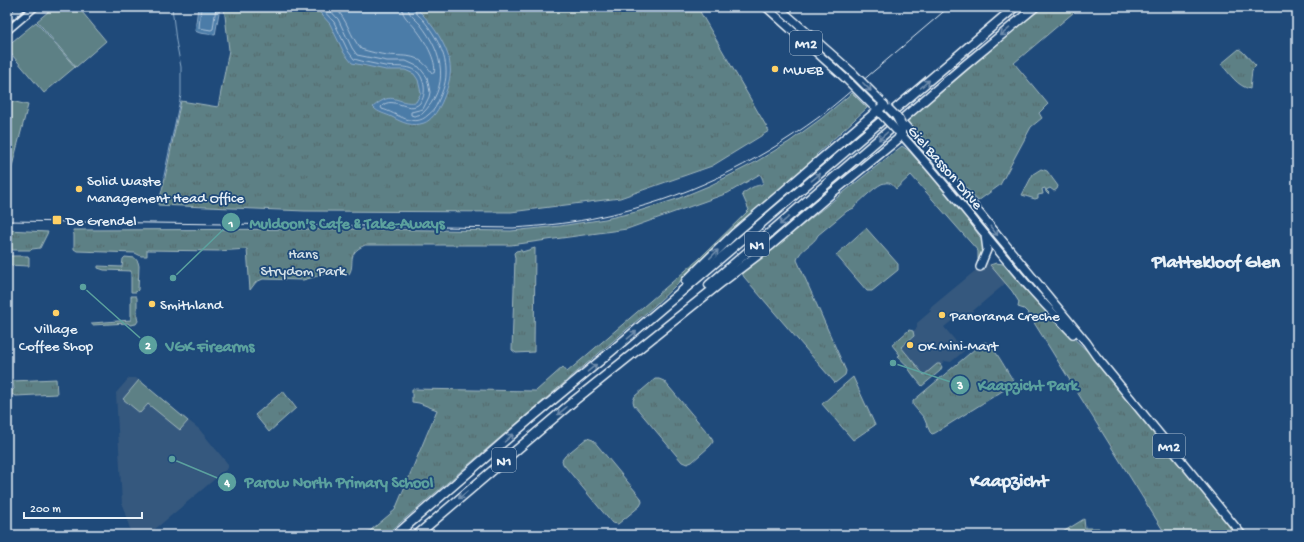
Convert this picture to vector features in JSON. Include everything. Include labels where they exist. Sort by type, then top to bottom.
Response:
[{"type":"highway","name":"N1","points":[[396,535],[530,419],[656,314],[1015,7]]},
{"type":"highway","name":"N1","points":[[417,535],[1034,7]]},
{"type":"highway","points":[[656,314],[734,234],[877,110],[885,105]]},
{"type":"highway","points":[[592,386],[722,282],[771,245],[898,139],[900,126]]},
{"type":"main road","points":[[7,20],[22,7]]},
{"type":"main road","points":[[7,31],[35,7]]},
{"type":"main road","name":"Giel Basson Drive","points":[[766,7],[846,79],[877,110],[920,141],[1087,343],[1242,535]]},
{"type":"main road","name":"Giel Basson Drive","points":[[778,7],[853,73],[885,105],[918,153],[1032,290],[1096,356]]},
{"type":"main road","points":[[980,267],[987,248],[984,232]]},
{"type":"shaded area","points":[[987,261],[1006,283],[962,320],[959,315],[944,327],[964,351],[951,362],[945,361],[924,375],[901,347],[914,337],[913,331],[917,328],[917,323],[931,311],[929,309]]},
{"type":"shaded area","points":[[129,378],[136,378],[199,429],[228,464],[228,468],[148,535],[132,535],[122,504],[116,393]]},
{"type":"green space","points":[[54,7],[78,7],[106,41],[76,67],[37,21]]},
{"type":"green space","points":[[224,7],[696,7],[769,131],[712,166],[620,198],[511,212],[305,211],[158,205],[165,179],[181,101],[218,107],[229,50]]},
{"type":"green space","points":[[770,7],[775,7],[827,53],[849,77],[848,77]]},
{"type":"green space","points":[[1042,7],[1080,7],[1014,63],[1048,104],[1039,113],[1042,118],[1031,127],[1000,185],[978,201],[907,121]]},
{"type":"green space","points":[[36,22],[75,67],[44,93],[7,49],[7,46]]},
{"type":"green space","points":[[1239,49],[1256,66],[1252,70],[1250,89],[1237,82],[1221,64]]},
{"type":"green space","name":"Hans Strydom Park","points":[[852,93],[867,108],[816,155],[817,156],[719,244],[653,307],[386,535],[365,535],[395,510],[437,410],[412,402],[412,389],[536,391],[563,367],[567,372],[699,259],[749,210],[742,194],[763,183],[760,174],[728,193],[627,229],[511,245],[365,245],[359,248],[353,255],[352,266],[349,274],[325,274],[303,280],[263,279],[256,282],[250,290],[247,249],[218,251],[147,250],[147,256],[141,256],[135,253],[77,251],[74,249],[73,230],[354,229],[511,231],[560,226],[605,219],[636,212],[677,199],[711,185],[754,163],[789,142],[822,118]]},
{"type":"green space","points":[[7,100],[28,105],[11,170],[7,169]]},
{"type":"green space","points":[[902,146],[909,151],[945,191],[969,221],[984,243],[985,248],[982,256],[978,259],[978,251],[911,175],[896,189],[893,185],[888,183],[878,186],[854,208],[847,211],[818,235],[801,252],[797,260],[846,371],[845,375],[835,383],[742,273]]},
{"type":"green space","points":[[1041,169],[1047,171],[1058,186],[1057,189],[1054,191],[1050,188],[1046,190],[1049,193],[1048,194],[1046,192],[1045,188],[1042,189],[1043,194],[1038,195],[1038,198],[1035,199],[1022,195],[1033,174]]},
{"type":"green space","points":[[866,228],[898,264],[898,270],[872,291],[867,291],[836,255]]},
{"type":"green space","points":[[7,230],[48,232],[40,248],[31,250],[7,250]]},
{"type":"green space","points":[[535,248],[534,352],[516,353],[512,350],[514,253],[516,251],[521,250],[522,252]]},
{"type":"green space","points":[[7,256],[28,256],[29,266],[7,265]]},
{"type":"green space","points":[[125,257],[135,258],[138,262],[138,290],[136,292],[131,292],[131,271],[104,270],[98,268],[98,266],[122,267],[123,259]]},
{"type":"green space","points":[[996,263],[1003,264],[1024,289],[1031,293],[1059,324],[1090,354],[1237,535],[1166,535],[1028,313],[1024,309],[1018,307],[1019,302],[1012,291],[990,265]]},
{"type":"green space","points":[[131,296],[136,296],[137,298],[138,321],[136,324],[92,325],[92,323],[131,320]]},
{"type":"green space","points":[[909,330],[913,331],[914,336],[901,347],[924,375],[937,364],[940,364],[942,367],[940,371],[922,386],[898,356],[900,355],[892,345]]},
{"type":"green space","points":[[985,342],[989,344],[1000,359],[1013,380],[1012,385],[932,434],[924,418],[913,405],[913,401]]},
{"type":"green space","points":[[853,377],[875,425],[853,440],[822,404]]},
{"type":"green space","points":[[56,379],[57,394],[16,396],[11,394],[14,389],[13,381]]},
{"type":"green space","points":[[655,379],[664,381],[712,438],[713,442],[710,446],[692,462],[687,464],[682,462],[634,405],[633,401],[635,396]]},
{"type":"green space","points":[[139,380],[188,421],[180,430],[148,404],[140,413],[123,399]]},
{"type":"green space","points":[[283,391],[296,408],[269,432],[255,415]]},
{"type":"green space","points":[[587,438],[593,440],[641,498],[642,502],[640,506],[618,524],[612,523],[563,464],[562,460],[565,456]]},
{"type":"green space","points":[[1084,519],[1085,528],[1099,528],[1099,535],[1058,535]]},
{"type":"water","points":[[198,7],[220,7],[215,35],[195,31]]},
{"type":"water","points":[[315,7],[415,7],[439,35],[450,63],[450,74],[447,89],[442,103],[434,116],[424,123],[415,125],[400,121],[375,109],[373,107],[380,102],[391,98],[404,102],[416,102],[421,93],[418,80],[414,74],[405,70],[386,70],[352,63],[344,53],[330,24]]},
{"type":"waterway","points":[[164,176],[181,95],[181,67],[172,7]]},
{"type":"railway","points":[[7,221],[513,228],[558,224],[603,216],[632,209],[689,190],[717,178],[769,150],[819,117],[949,7]]},
{"type":"place","name":"MWEB","points":[[775,69]]},
{"type":"place","name":"Solid Waste Management Head Office","points":[[79,189]]},
{"type":"place","name":"De Grendel","points":[[57,220]]},
{"type":"place","name":"Muldoon's Cafe & Take-Aways","points":[[173,278]]},
{"type":"place","name":"VGK Firearms","points":[[83,287]]},
{"type":"place","name":"Smithland","points":[[152,304]]},
{"type":"place","name":"Village Coffee Shop","points":[[56,313]]},
{"type":"place","name":"Panorama Creche","points":[[942,315]]},
{"type":"place","name":"OK Mini-Mart","points":[[910,345]]},
{"type":"place","name":"Kaapzicht Park","points":[[893,363]]},
{"type":"place","name":"Parow North Primary School","points":[[172,459]]},
{"type":"district","name":"Plattekloof Glen","points":[[1216,260]]},
{"type":"district","name":"Kaapzicht","points":[[1009,479]]}]
